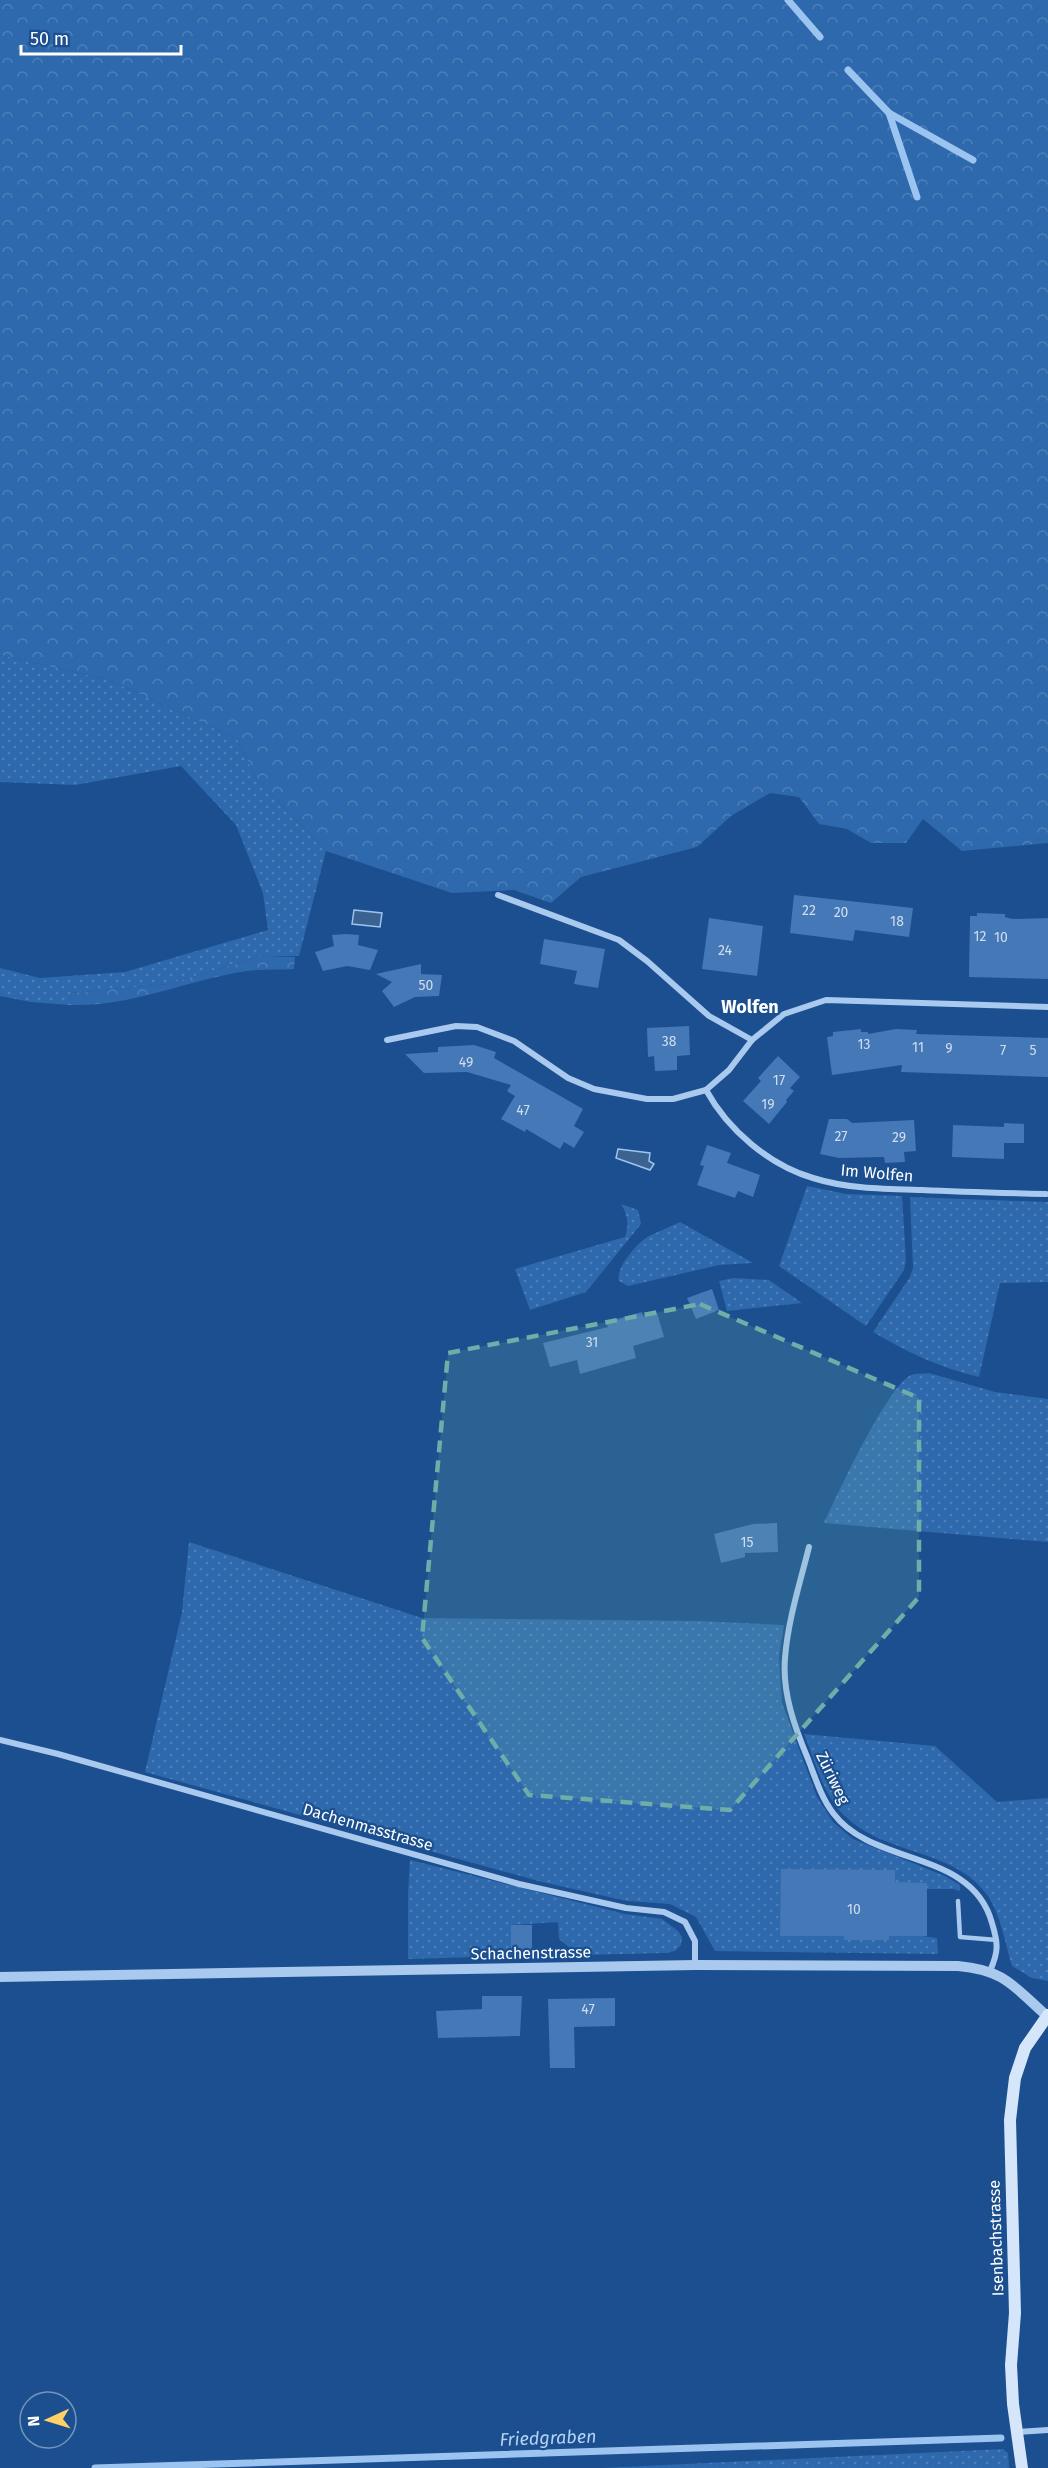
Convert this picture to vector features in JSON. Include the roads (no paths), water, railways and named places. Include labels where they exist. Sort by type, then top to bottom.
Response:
[{"type":"main road","name":"Isenbachstrasse","points":[[1022,2468],[1011,2365],[1015,2313],[1010,2120],[1015,2078],[1025,2048],[1047,2015]]},
{"type":"street","points":[[498,896],[619,940],[647,961],[709,1016],[752,1040]]},
{"type":"street","points":[[387,1040],[456,1026],[477,1027],[514,1041],[568,1078],[594,1089],[647,1099],[673,1099],[706,1090],[729,1070],[752,1040],[784,1014],[826,1000],[1048,1007]]},
{"type":"street","name":"Im Wolfen","points":[[706,1090],[724,1119],[742,1136],[775,1160],[812,1178],[858,1188],[1046,1194]]},
{"type":"street","name":"Züriweg","points":[[808,1546],[784,1660],[793,1722],[821,1792],[833,1814],[861,1836],[958,1877],[978,1894],[990,1914],[997,1940],[997,1954],[990,1971]]},
{"type":"street","name":"Dachenmasstrasse","points":[[0,1740],[58,1754],[519,1884],[626,1908],[664,1912],[685,1922],[695,1941],[695,1965]]},
{"type":"street","name":"Schachenstrasse","points":[[0,1977],[695,1965],[958,1966],[990,1971],[1010,1983],[1047,2015]]},
{"type":"street","points":[[1017,2432],[1048,2430]]},
{"type":"lane","points":[[958,1901],[960,1937],[997,1940]]},
{"type":"waterway","points":[[788,0],[820,37]]},
{"type":"waterway","points":[[848,70],[889,113],[973,160]]},
{"type":"waterway","points":[[889,113],[917,197]]},
{"type":"waterway","name":"Friedgraben","points":[[95,2468],[1001,2438]]},
{"type":"district","name":"Wolfen","points":[[750,1007]]}]
